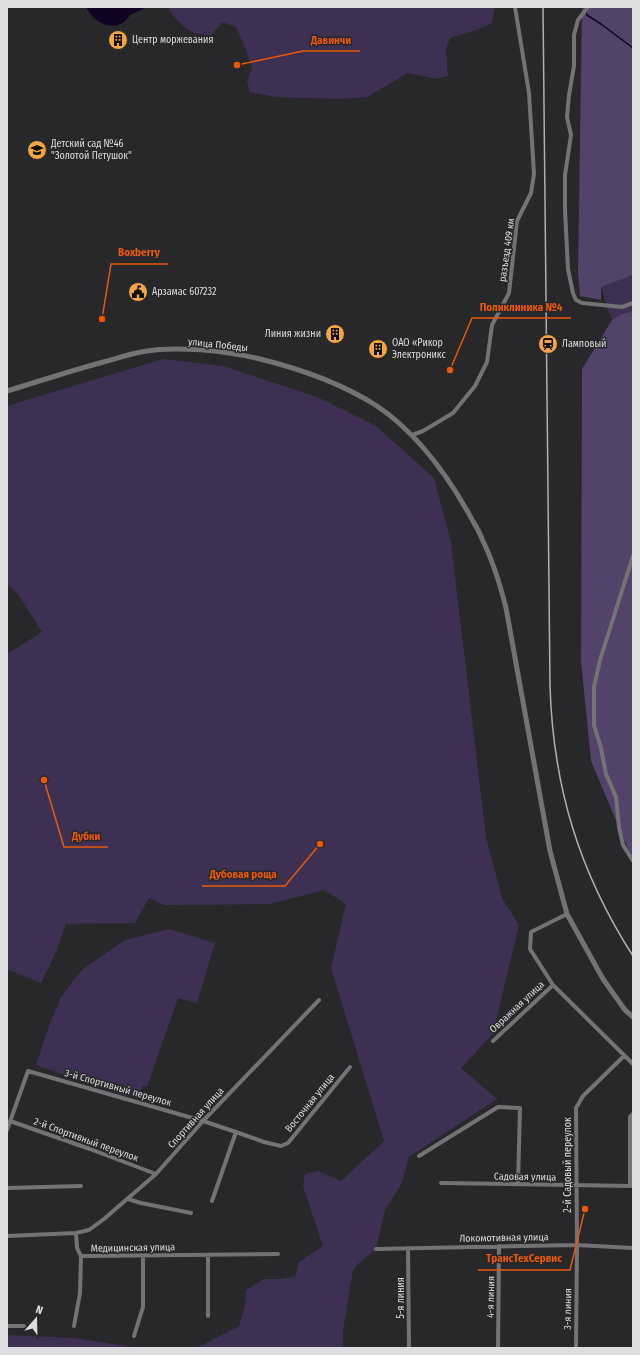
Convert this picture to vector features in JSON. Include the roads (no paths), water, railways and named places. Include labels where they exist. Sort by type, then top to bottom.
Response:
[{"type":"street","name":"разъезд 409 км","points":[[412,435],[423,431],[453,413],[475,386],[487,362],[492,325],[509,293],[517,221],[531,192],[534,174],[529,93],[514,7]]},
{"type":"street","points":[[588,7],[578,20],[574,35],[574,66],[567,117],[571,135],[565,175],[568,269],[576,300],[582,303],[622,307],[633,303]]},
{"type":"street","name":"улица Победы","points":[[7,391],[86,366],[141,352],[169,349],[239,354],[292,367],[336,384],[376,406],[412,435],[435,462],[458,495],[482,538],[498,578],[506,608],[550,851],[567,914],[603,979],[625,1010],[633,1018]]},
{"type":"street","points":[[633,556],[600,660],[594,686],[594,725],[601,748],[606,774],[616,797],[619,827],[623,845],[633,861]]},
{"type":"street","points":[[567,914],[531,932],[530,949],[553,985],[633,1064]]},
{"type":"street","name":"Овражная улица","points":[[493,1041],[553,985]]},
{"type":"street","name":"Спортивная улица","points":[[76,1233],[89,1230],[104,1219],[156,1174],[203,1121],[319,1000]]},
{"type":"street","name":"2-й Садовый переулок","points":[[577,1245],[576,1108],[583,1096],[624,1056]]},
{"type":"street","name":"Восточная улица","points":[[203,1121],[264,1142],[281,1146],[288,1143],[350,1067]]},
{"type":"street","name":"3-й Спортивный переулок","points":[[10,1120],[28,1071],[203,1121]]},
{"type":"street","points":[[419,1156],[498,1107],[520,1108],[518,1184]]},
{"type":"street","points":[[631,1186],[630,1117],[633,1114]]},
{"type":"street","points":[[7,1130],[10,1120]]},
{"type":"street","name":"2-й Спортивный переулок","points":[[10,1120],[90,1148],[156,1174]]},
{"type":"street","points":[[212,1201],[236,1132]]},
{"type":"street","name":"Садовая улица","points":[[441,1183],[631,1186]]},
{"type":"street","points":[[7,1188],[80,1186]]},
{"type":"street","points":[[128,1199],[192,1213]]},
{"type":"street","points":[[7,1236],[76,1233]]},
{"type":"street","name":"Медицинская улица","points":[[76,1233],[77,1248],[81,1256],[278,1254]]},
{"type":"street","name":"Локомотивная улица","points":[[376,1249],[577,1245],[633,1248]]},
{"type":"street","name":"3-я линия","points":[[576,1348],[577,1245]]},
{"type":"street","name":"4-я линия","points":[[498,1348],[499,1246]]},
{"type":"street","name":"5-я линия","points":[[408,1248],[409,1348]]},
{"type":"street","points":[[208,1255],[208,1316]]},
{"type":"street","points":[[74,1326],[80,1293],[81,1256]]},
{"type":"street","points":[[134,1336],[144,1307],[143,1256]]},
{"type":"street","points":[[7,1326],[24,1326]]},
{"type":"waterway","points":[[584,7],[587,15],[633,48]]},
{"type":"railway","points":[[543,7],[550,686],[552,723],[563,793],[572,827],[598,892],[614,924],[633,956]]},
{"type":"place","name":"Центр моржевания","points":[[118,40]]},
{"type":"place","name":"Давинчи","points":[[237,65]]},
{"type":"place","name":"Детский сад №46 \"Золотой Петушок\"","points":[[37,150]]},
{"type":"place","name":"Арзамас 607232","points":[[138,292]]},
{"type":"place","name":"Boxberry","points":[[102,319]]},
{"type":"place","name":"Линия жизни","points":[[335,334]]},
{"type":"place","name":"Ламповый","points":[[548,344]]},
{"type":"place","name":"ОАО «Рикор Электроникс","points":[[378,349]]},
{"type":"place","name":"Поликлиника №4","points":[[450,370]]},
{"type":"place","name":"Дубки","points":[[44,780]]},
{"type":"place","name":"Дубовая роща","points":[[320,844]]},
{"type":"place","name":"ТрансТехСервис","points":[[585,1209]]}]
